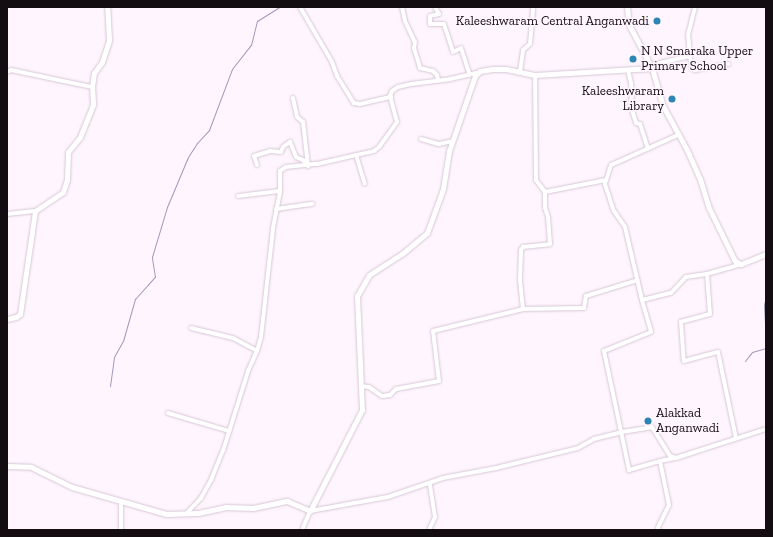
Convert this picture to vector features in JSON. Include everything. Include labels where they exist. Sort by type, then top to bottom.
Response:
[{"type":"street","points":[[7,214],[35,211],[63,192],[67,180],[68,152],[80,137],[93,104],[92,87],[94,73],[102,62],[109,40],[107,7]]},
{"type":"street","points":[[300,7],[332,62],[337,76],[354,103],[360,104],[391,97]]},
{"type":"street","points":[[402,7],[405,21],[415,42],[414,48],[420,68],[433,71],[437,75],[438,80]]},
{"type":"street","points":[[435,7],[439,14],[430,16],[430,24],[444,24],[453,52],[461,48],[470,75]]},
{"type":"street","points":[[520,72],[523,50],[530,44],[533,7]]},
{"type":"street","points":[[627,7],[629,25],[652,67],[663,106],[700,179],[709,208],[735,261],[740,264]]},
{"type":"street","points":[[695,7],[688,35],[692,68],[695,70],[728,64]]},
{"type":"street","points":[[187,513],[201,498],[211,480],[261,337],[276,209],[280,191],[280,171],[283,168],[308,166],[376,150],[398,120],[391,97],[392,91],[398,87],[470,75],[493,69],[535,75],[628,70],[652,67],[690,56]]},
{"type":"street","points":[[7,72],[11,70],[92,87]]},
{"type":"street","points":[[628,70],[632,83],[632,96],[630,104],[636,123],[640,124],[648,149]]},
{"type":"street","points":[[302,530],[362,410],[357,296],[369,275],[403,253],[427,233],[443,189],[449,151],[477,73]]},
{"type":"street","points":[[523,309],[520,279],[521,250],[523,247],[550,244],[548,217],[544,208],[544,192],[536,180],[535,75]]},
{"type":"street","points":[[293,98],[297,117],[303,122],[308,166]]},
{"type":"street","points":[[678,134],[648,149],[610,165],[604,184],[614,211],[625,227],[651,332],[604,351],[629,470],[676,458],[766,429]]},
{"type":"street","points":[[421,139],[439,144],[453,141]]},
{"type":"street","points":[[257,165],[254,156],[270,151],[281,152],[283,147],[290,142],[296,157],[303,160],[308,166]]},
{"type":"street","points":[[356,155],[365,184]]},
{"type":"street","points":[[544,192],[606,180]]},
{"type":"street","points":[[238,196],[280,191]]},
{"type":"street","points":[[276,209],[313,204]]},
{"type":"street","points":[[7,319],[16,317],[20,314],[35,211]]},
{"type":"street","points":[[642,300],[671,293],[686,277],[708,274],[766,254]]},
{"type":"street","points":[[708,274],[710,314],[681,322],[684,361],[718,352],[736,438]]},
{"type":"street","points":[[361,386],[369,387],[382,396],[390,395],[396,389],[439,381],[433,331],[523,309],[584,308],[586,296],[638,280]]},
{"type":"street","points":[[191,328],[233,338],[257,351]]},
{"type":"street","points":[[168,413],[229,431]]},
{"type":"street","points":[[7,466],[30,467],[72,486],[120,502],[166,514],[187,513],[226,507],[253,508],[287,500],[310,512],[388,497],[430,484],[443,478],[496,468],[578,448],[594,439],[652,427],[670,456],[676,458]]},
{"type":"street","points":[[659,530],[658,528],[669,505],[660,461]]},
{"type":"street","points":[[429,530],[435,517],[430,484]]},
{"type":"street","points":[[120,502],[121,530]]},
{"type":"waterway","points":[[110,386],[114,357],[123,341],[135,299],[155,277],[152,257],[167,207],[188,157],[197,143],[209,130],[232,69],[251,45],[257,21],[279,7]]},
{"type":"waterway","points":[[766,295],[764,305],[766,343]]},
{"type":"waterway","points":[[745,361],[752,352],[766,348]]},
{"type":"place","name":"Kaleeshwaram Central Anganwadi","points":[[657,21]]},
{"type":"place","name":"N N Smaraka Upper Primary School","points":[[633,59]]},
{"type":"place","name":"Kaleeshwaram Library","points":[[672,99]]},
{"type":"place","name":"Alakkad Anganwadi","points":[[648,421]]}]
